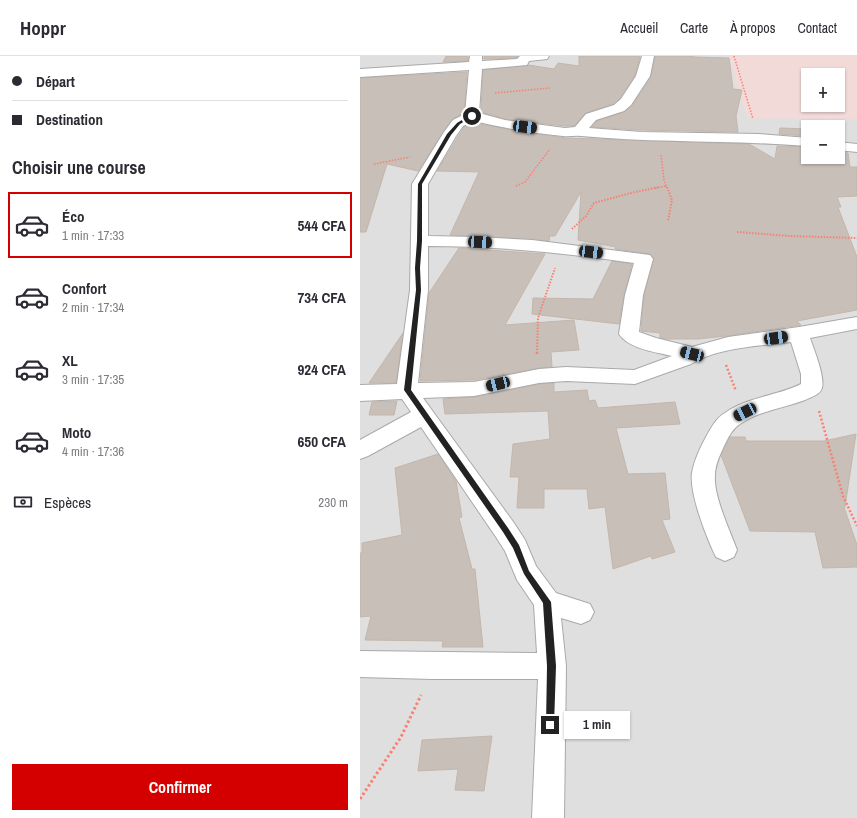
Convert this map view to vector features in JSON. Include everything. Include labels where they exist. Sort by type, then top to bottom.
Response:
[{"type":"street","points":[[360,73],[477,61],[522,62],[527,57],[543,56]]},
{"type":"street","points":[[572,131],[591,117],[619,108],[626,102],[643,76],[648,56]]},
{"type":"street","points":[[477,61],[472,107],[449,135],[420,184],[420,241],[418,268],[419,290],[408,390],[505,530],[516,547],[526,572],[547,602],[552,666],[548,818]]},
{"type":"street","points":[[472,107],[505,124],[604,134],[759,138],[801,141]]},
{"type":"street","points":[[845,147],[857,148]]},
{"type":"street","points":[[420,241],[513,244],[561,248],[644,259],[634,296],[630,334],[632,337],[646,342],[692,354]]},
{"type":"street","points":[[360,393],[408,390],[474,389],[539,376],[566,374],[635,377],[684,359],[692,354],[720,346],[799,334],[857,323]]},
{"type":"street","points":[[725,550],[716,526],[702,478],[712,446],[721,430],[730,420],[745,412],[801,394],[812,388],[811,374],[799,334]]},
{"type":"street","points":[[360,450],[424,414]]},
{"type":"street","points":[[547,602],[581,612]]},
{"type":"street","points":[[360,664],[432,666],[552,666]]},
{"type":"path","points":[[734,56],[759,138]]},
{"type":"path","points":[[472,107],[497,92],[516,92],[550,88]]},
{"type":"path","points":[[516,186],[525,182],[572,131]]},
{"type":"path","points":[[653,136],[661,157],[664,180],[672,200],[668,221]]},
{"type":"path","points":[[374,164],[440,152]]},
{"type":"path","points":[[737,232],[790,236],[857,238]]},
{"type":"path","points":[[720,346],[745,412]]},
{"type":"path","points":[[812,388],[843,496],[857,526]]},
{"type":"path","points":[[360,799],[401,737],[419,699],[432,666]]},
{"type":"shaded area","points":[[360,56],[857,56],[857,818],[360,818]]},
{"type":"shaded area","points":[[729,56],[857,56],[857,119],[747,118]]},
{"type":"building","points":[[446,56],[468,56],[468,61],[443,62]]},
{"type":"building","points":[[484,56],[518,56],[516,58],[484,59]]},
{"type":"building","points":[[579,56],[640,56],[635,75],[620,98],[613,104],[586,113],[574,126],[505,119],[481,112],[483,70],[528,65],[554,69],[558,63],[579,66]]},
{"type":"building","points":[[655,56],[729,58],[733,89],[742,90],[736,116],[738,132],[641,130],[592,127],[597,121],[624,112],[632,106],[651,77]]},
{"type":"building","points":[[467,72],[464,113],[452,119],[418,171],[387,164],[366,232],[360,232],[360,78]]},
{"type":"building","points":[[474,123],[565,138],[749,144],[775,159],[777,146],[801,147],[801,164],[845,164],[845,153],[848,153],[850,167],[857,167],[857,196],[837,197],[841,207],[838,207],[857,257],[857,310],[797,321],[801,325],[698,339],[666,339],[660,338],[660,333],[641,331],[644,295],[654,258],[650,254],[615,249],[616,247],[578,240],[581,192],[555,236],[550,236],[549,241],[450,235],[479,172],[437,171],[464,127]]},
{"type":"building","points":[[780,128],[801,129],[801,136],[779,134]]},
{"type":"building","points":[[459,248],[545,254],[505,325],[574,320],[579,350],[551,352],[552,367],[474,380],[420,381],[429,293]]},
{"type":"building","points":[[612,261],[632,264],[624,295],[619,324],[532,314],[533,298],[593,299]]},
{"type":"building","points":[[403,333],[396,383],[369,383]]},
{"type":"building","points":[[554,383],[554,392],[587,390],[589,401],[595,400],[598,408],[675,402],[680,424],[616,428],[628,474],[665,473],[670,519],[662,520],[675,552],[652,559],[651,556],[613,569],[605,507],[589,509],[587,489],[544,489],[544,508],[517,508],[519,477],[510,477],[513,444],[550,439],[548,411],[445,414],[443,399],[474,397],[539,384]]},
{"type":"building","points":[[397,401],[394,415],[369,415],[372,402]]},
{"type":"building","points":[[856,434],[844,507],[857,545],[857,567],[823,568],[815,532],[750,531],[721,455],[730,437],[745,437],[746,441],[824,441]]},
{"type":"building","points":[[438,454],[456,481],[462,517],[459,518],[472,569],[475,569],[483,647],[442,647],[443,641],[365,640],[371,616],[360,617],[360,553],[362,553],[362,543],[402,535],[395,468]]},
{"type":"building","points":[[492,736],[484,791],[455,790],[458,769],[418,771],[422,740]]},
{"type":"route","points":[[472,116],[458,124],[449,135],[420,184],[420,241],[418,268],[419,290],[408,390],[505,530],[516,547],[526,572],[547,602],[552,666],[550,725]]}]
